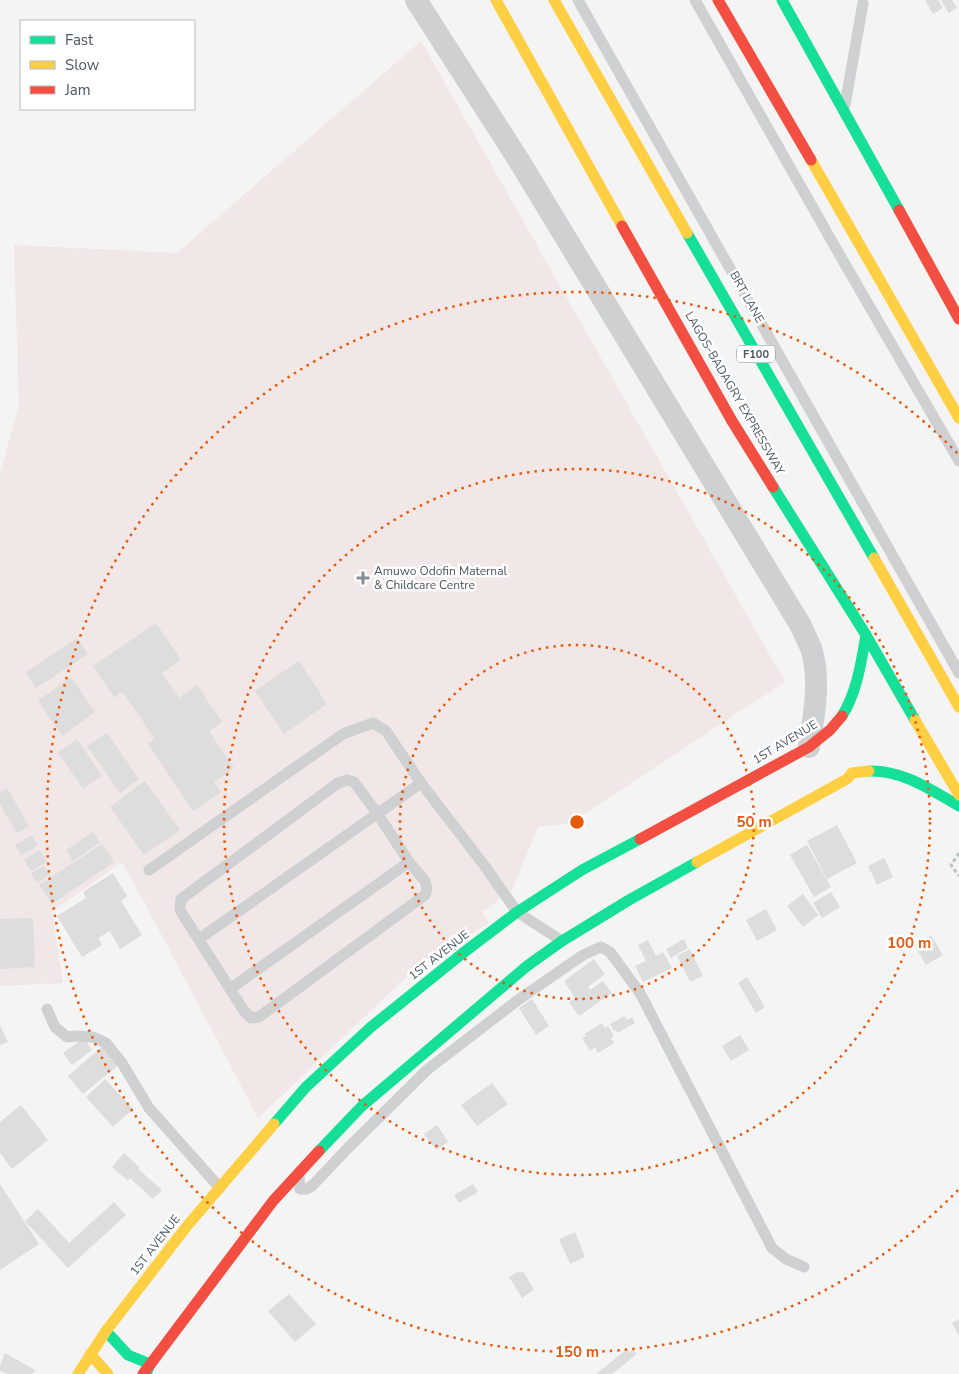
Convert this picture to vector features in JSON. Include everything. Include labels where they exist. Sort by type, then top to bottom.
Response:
[{"type":"main road","name":"LAGOS-BADAGRY EXPRESSWAY","points":[[496,0],[732,421],[866,636],[959,795]]},
{"type":"main road","name":"F100","points":[[554,0],[959,707]]},
{"type":"main road","points":[[718,0],[959,418]]},
{"type":"main road","points":[[782,0],[959,319]]},
{"type":"main road","name":"1ST AVENUE","points":[[78,1374],[106,1331],[187,1226],[306,1087],[371,1027],[463,952],[517,912],[582,870],[809,747],[827,734],[838,723],[849,705],[856,683],[866,636]]},
{"type":"main road","points":[[106,1331],[128,1355],[147,1371],[274,1201],[362,1106],[527,966],[562,941],[629,900],[847,780],[852,773],[875,771],[893,773],[916,782],[959,806]]},
{"type":"main road","points":[[90,1354],[108,1374]]},
{"type":"street","points":[[416,0],[518,159],[801,626],[811,648],[815,668],[816,694],[809,747]]},
{"type":"lane","name":"BRT LANE","points":[[578,0],[959,673]]},
{"type":"lane","points":[[695,0],[842,260],[959,461]]},
{"type":"lane","points":[[844,113],[861,1]]},
{"type":"lane","points":[[149,870],[343,734],[373,723],[386,731],[421,783],[484,865],[517,912],[562,941]]},
{"type":"lane","points":[[346,780],[354,782],[377,812],[409,862],[428,889],[425,895],[258,1017],[251,1018],[244,1011],[180,910],[181,899],[338,783],[346,780]]},
{"type":"lane","points":[[199,939],[377,812],[421,783]]},
{"type":"lane","points":[[230,989],[409,862]]},
{"type":"lane","points":[[299,1172],[300,1189],[312,1186],[427,1070],[518,1000],[583,955],[601,947],[610,952],[640,993],[772,1248],[786,1259],[804,1267]]},
{"type":"lane","points":[[47,1009],[55,1027],[67,1037],[93,1037],[106,1043],[122,1063],[149,1108],[220,1188]]},
{"type":"path","points":[[959,853],[951,865],[959,876]]},
{"type":"shaded area","name":"Amuwo Odofin Maternal & Childcare Centre","points":[[421,41],[785,682],[571,823],[538,827],[512,890],[482,912],[490,923],[421,963],[258,1118],[122,862],[52,912],[63,983],[0,986],[0,473],[19,406],[14,245],[177,253]]},
{"type":"building","points":[[925,0],[938,0],[943,8],[933,14]]},
{"type":"building","points":[[941,0],[952,0],[957,8],[949,13]]},
{"type":"building","points":[[156,623],[181,660],[162,673],[179,698],[197,685],[222,722],[209,731],[234,768],[214,782],[221,792],[193,811],[148,744],[155,739],[123,692],[114,697],[93,666]]},
{"type":"building","points":[[77,638],[88,654],[36,688],[26,672]]},
{"type":"building","points":[[299,661],[327,704],[284,734],[255,691]]},
{"type":"building","points":[[71,677],[95,712],[62,736],[38,701]]},
{"type":"building","points":[[107,733],[139,779],[120,793],[87,746]]},
{"type":"building","points":[[77,739],[102,776],[83,789],[58,752]]},
{"type":"building","points":[[145,781],[180,830],[144,855],[110,807]]},
{"type":"building","points":[[7,788],[29,826],[17,833],[0,804],[0,792]]},
{"type":"building","points":[[837,825],[857,863],[827,879],[807,841]]},
{"type":"building","points":[[93,832],[100,843],[73,861],[66,850]]},
{"type":"building","points":[[32,835],[38,846],[21,855],[15,845]]},
{"type":"building","points":[[102,844],[114,862],[52,904],[39,885]]},
{"type":"building","points":[[807,845],[831,887],[814,897],[790,855]]},
{"type":"building","points":[[40,850],[48,862],[31,871],[24,860]]},
{"type":"building","points":[[884,858],[893,877],[877,885],[868,866]]},
{"type":"building","points":[[44,866],[50,875],[37,883],[31,873]]},
{"type":"building","points":[[113,873],[127,896],[121,901],[142,935],[120,949],[110,931],[98,938],[102,945],[82,957],[57,916],[86,898],[83,892]]},
{"type":"building","points":[[831,892],[840,907],[822,918],[813,903]]},
{"type":"building","points":[[803,894],[818,915],[803,927],[787,906]]},
{"type":"building","points":[[766,909],[777,930],[757,941],[746,920]]},
{"type":"building","points":[[33,918],[35,967],[0,969],[0,919]]},
{"type":"building","points":[[931,935],[943,955],[926,965],[914,945]]},
{"type":"building","points":[[684,939],[688,948],[671,958],[666,949]]},
{"type":"building","points":[[648,940],[656,956],[663,952],[672,968],[643,982],[635,966],[646,961],[638,945]]},
{"type":"building","points":[[690,949],[703,976],[690,982],[677,956]]},
{"type":"building","points":[[594,959],[605,974],[588,987],[590,990],[603,981],[612,993],[579,1016],[569,1002],[575,998],[564,981]]},
{"type":"building","points":[[747,977],[765,1007],[756,1013],[738,983]]},
{"type":"building","points":[[532,999],[549,1026],[536,1035],[519,1008]]},
{"type":"building","points":[[625,1016],[627,1020],[632,1017],[635,1023],[617,1033],[610,1024]]},
{"type":"building","points":[[602,1023],[605,1028],[608,1026],[614,1036],[611,1038],[614,1043],[598,1053],[595,1047],[590,1051],[582,1038],[586,1036],[584,1034]]},
{"type":"building","points":[[0,1025],[8,1042],[0,1045]]},
{"type":"building","points":[[740,1035],[749,1050],[731,1061],[722,1046]]},
{"type":"building","points":[[84,1038],[92,1050],[72,1065],[63,1053]]},
{"type":"building","points":[[104,1045],[120,1064],[83,1094],[68,1076]]},
{"type":"building","points":[[105,1079],[133,1109],[113,1127],[86,1097]]},
{"type":"building","points":[[492,1083],[508,1104],[477,1126],[461,1105]]},
{"type":"building","points":[[21,1105],[48,1140],[12,1169],[0,1153],[0,1122]]},
{"type":"building","points":[[437,1125],[448,1142],[436,1150],[424,1134]]},
{"type":"building","points":[[124,1153],[140,1168],[138,1169],[162,1190],[153,1199],[130,1178],[128,1181],[112,1167]]},
{"type":"building","points":[[0,1184],[39,1244],[0,1270]]},
{"type":"building","points":[[473,1184],[478,1192],[459,1203],[454,1195]]},
{"type":"building","points":[[114,1202],[126,1215],[68,1268],[25,1221],[38,1209],[69,1243]]},
{"type":"building","points":[[575,1232],[585,1257],[570,1264],[559,1239]]},
{"type":"building","points":[[519,1271],[520,1273],[523,1271],[534,1290],[522,1298],[509,1277]]},
{"type":"building","points":[[289,1294],[316,1324],[295,1342],[268,1311]]},
{"type":"building","points":[[959,1319],[959,1336],[952,1323]]},
{"type":"building","points":[[627,1349],[630,1352],[633,1349],[637,1354],[612,1374],[596,1374]]},
{"type":"building","points":[[5,1353],[35,1370],[32,1374],[7,1374],[0,1371],[0,1365]]},
{"type":"traffic: fast","points":[[782,0],[899,210]]},
{"type":"traffic: fast","points":[[687,233],[874,558]]},
{"type":"traffic: fast","points":[[773,487],[866,635],[915,720]]},
{"type":"traffic: fast","points":[[842,716],[855,687],[866,635]]},
{"type":"traffic: fast","points":[[869,771],[905,777],[959,806]]},
{"type":"traffic: fast","points":[[274,1124],[306,1087],[371,1027],[463,953],[517,912],[582,870],[640,839]]},
{"type":"traffic: fast","points":[[319,1151],[362,1106],[527,966],[562,941],[629,900],[697,862]]},
{"type":"traffic: fast","points":[[106,1331],[128,1355],[150,1364],[146,1374]]},
{"type":"traffic: slow","points":[[496,0],[622,226]]},
{"type":"traffic: slow","points":[[554,0],[687,233]]},
{"type":"traffic: slow","points":[[811,160],[959,418]]},
{"type":"traffic: slow","points":[[874,558],[959,707]]},
{"type":"traffic: slow","points":[[915,720],[959,795]]},
{"type":"traffic: slow","points":[[697,862],[847,779],[852,773],[869,771]]},
{"type":"traffic: slow","points":[[78,1374],[106,1331],[187,1226],[274,1124]]},
{"type":"traffic: slow","points":[[90,1354],[108,1374]]},
{"type":"traffic: jam","points":[[718,0],[811,160]]},
{"type":"traffic: jam","points":[[899,210],[959,319]]},
{"type":"traffic: jam","points":[[622,226],[732,421],[773,487]]},
{"type":"traffic: jam","points":[[640,839],[809,747],[830,730],[842,716]]},
{"type":"traffic: jam","points":[[143,1374],[273,1201],[319,1151]]},
{"type":"place","name":"Amuwo Odofin Maternal & Childcare Centre","points":[[363,578]]}]
